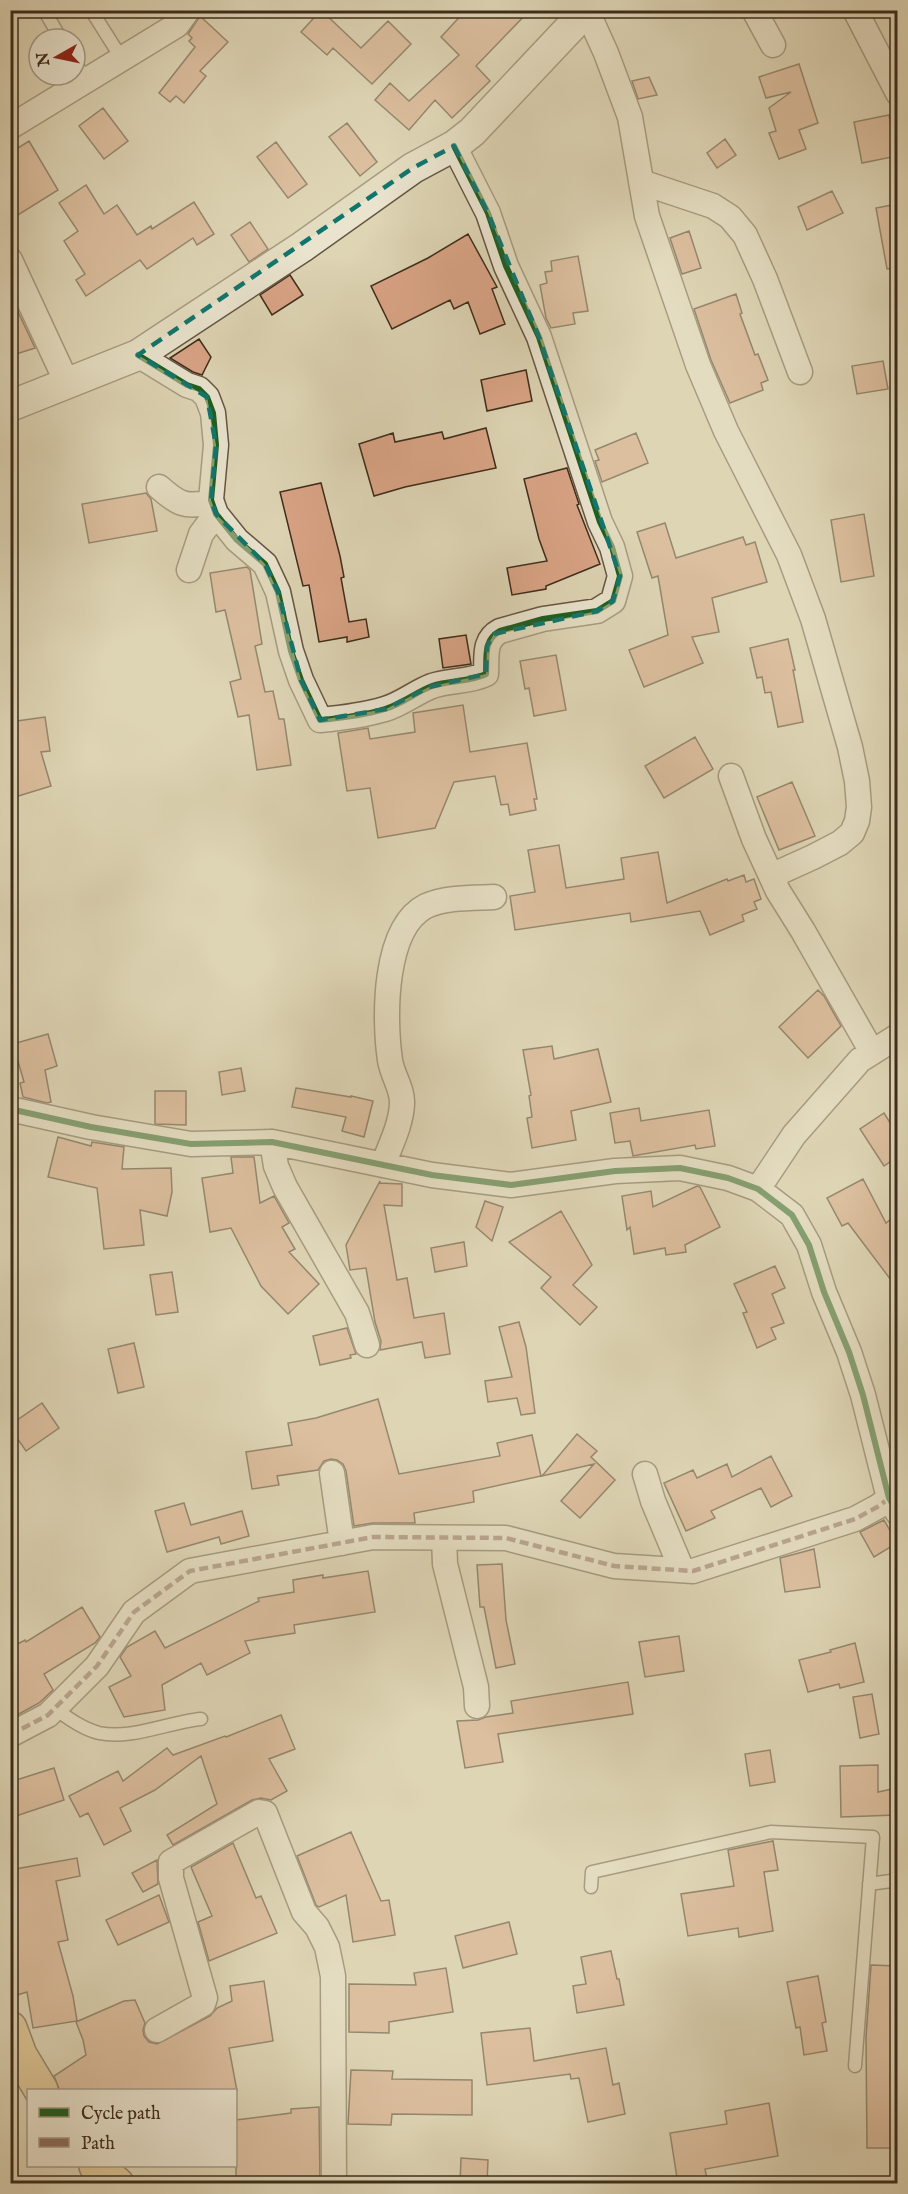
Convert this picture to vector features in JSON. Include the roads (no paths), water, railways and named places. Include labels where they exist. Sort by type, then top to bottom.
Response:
[{"type":"main road","points":[[10,2028],[20,2055],[40,2089]]},
{"type":"main road","points":[[97,2167],[117,2184]]},
{"type":"street","points":[[87,69],[122,59],[177,25],[188,10]]},
{"type":"street","points":[[754,10],[772,45]]},
{"type":"street","points":[[855,10],[897,93]]},
{"type":"street","points":[[10,406],[138,355],[302,247],[413,168],[454,146],[472,132],[587,11],[606,53],[630,117],[647,216],[698,365],[726,431],[789,555],[813,619],[850,747],[859,807],[852,833],[840,843],[771,876]]},
{"type":"street","points":[[10,127],[61,87]]},
{"type":"street","points":[[159,487],[174,501],[189,506],[214,508],[237,540],[265,564],[278,592],[291,651],[301,680],[321,720],[339,719],[386,709],[429,687],[450,681],[478,678],[486,674],[487,646],[494,634],[543,619],[597,610],[613,601],[620,576],[615,557],[600,522],[539,337],[506,266],[488,213],[454,146]]},
{"type":"street","points":[[641,182],[713,206],[730,217],[745,235],[765,279],[800,372]]},
{"type":"street","points":[[10,260],[67,383]]},
{"type":"street","points":[[138,355],[187,385],[199,389],[207,397],[213,413],[216,445],[214,508],[201,534],[189,570]]},
{"type":"street","points":[[730,776],[771,876],[872,1052]]},
{"type":"street","points":[[382,1165],[401,1114],[402,1100],[390,1063],[386,1009],[388,984],[397,944],[411,917],[424,907],[437,902],[494,897]]},
{"type":"street","points":[[758,1189],[794,1135],[860,1059],[897,1036]]},
{"type":"street","points":[[10,1109],[92,1127],[191,1144],[272,1142],[432,1175],[511,1185],[615,1171],[680,1168],[728,1178],[758,1189],[792,1215],[809,1245],[824,1292],[853,1363],[893,1505],[879,1506],[855,1519],[693,1571],[614,1566],[506,1538],[373,1537],[190,1571],[134,1612],[97,1666],[48,1715],[10,1735]]},
{"type":"street","points":[[272,1142],[276,1166],[285,1187],[357,1313],[367,1345]]},
{"type":"street","points":[[332,1473],[342,1543]]},
{"type":"street","points":[[645,1474],[653,1500],[682,1570]]},
{"type":"street","points":[[444,1538],[445,1564],[476,1687],[477,1706]]},
{"type":"street","points":[[157,2030],[203,2004],[205,1998],[171,1878],[171,1863],[259,1812],[265,1813],[304,1912],[317,1927],[327,1947],[333,1976],[334,2184]]},
{"type":"lane","points":[[44,10],[54,27]]},
{"type":"lane","points":[[91,10],[122,59]]},
{"type":"lane","points":[[54,1708],[78,1724],[100,1733],[129,1733],[201,1719]]},
{"type":"lane","points":[[591,1887],[592,1872],[771,1832],[873,1837],[855,2066]]},
{"type":"lane","points":[[869,1884],[897,1880]]}]
